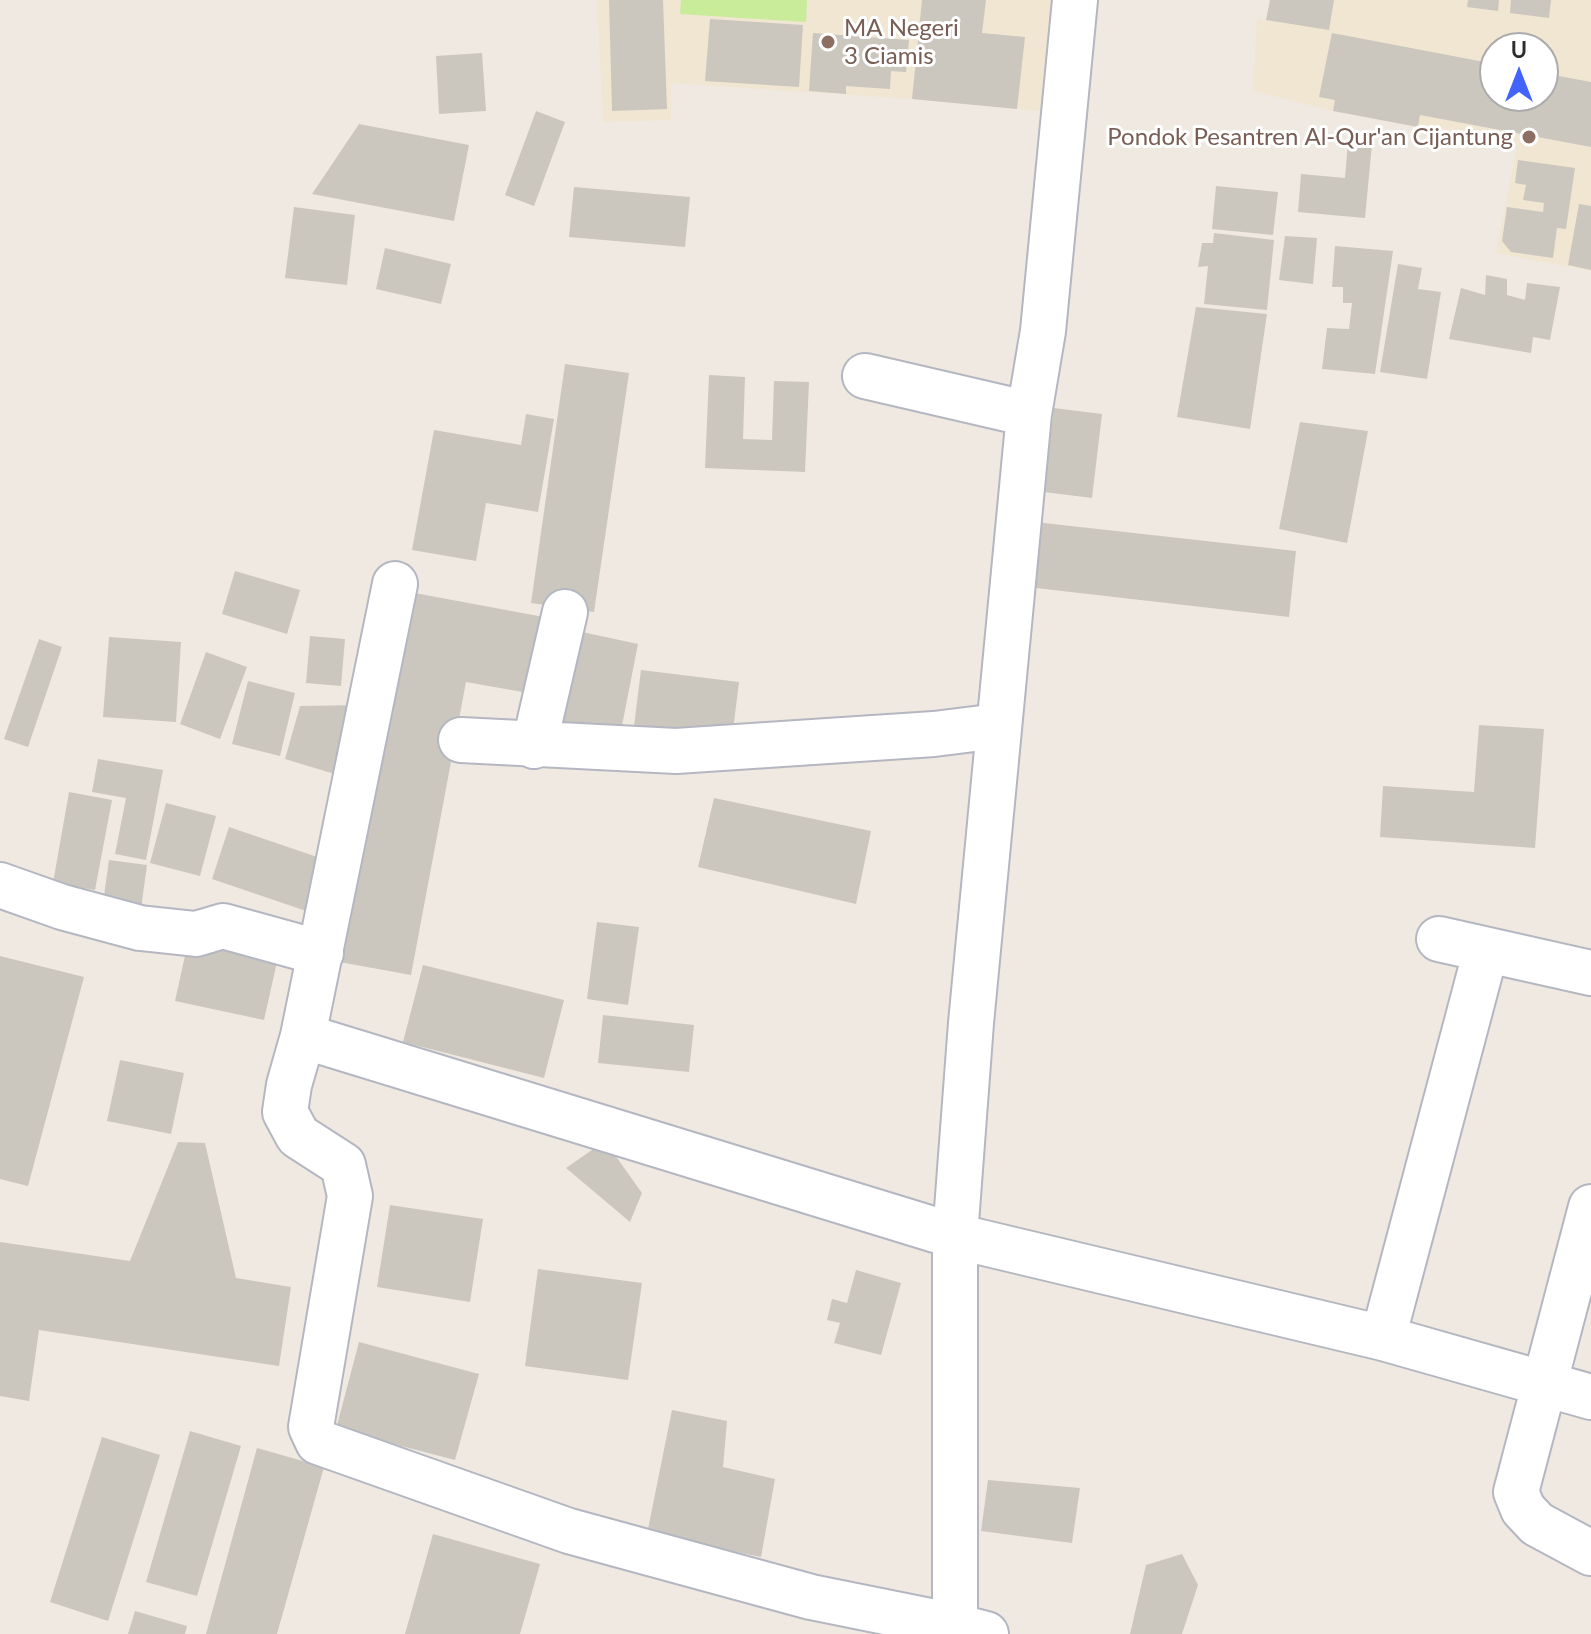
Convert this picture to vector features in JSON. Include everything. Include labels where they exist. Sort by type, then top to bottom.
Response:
[{"type":"street","points":[[395,584],[321,953],[285,1112],[298,1136],[343,1165],[350,1196],[311,1427],[318,1442],[569,1531],[811,1597],[965,1631],[955,1236],[998,726],[1029,414],[1043,331],[1075,0]]},
{"type":"street","points":[[865,376],[1029,414]]},
{"type":"street","points":[[534,746],[565,612]]},
{"type":"street","points":[[461,740],[676,751],[934,734],[998,726]]},
{"type":"street","points":[[0,885],[62,907],[140,928],[196,934],[223,926],[321,953]]},
{"type":"street","points":[[1439,939],[1591,973]]},
{"type":"street","points":[[1383,1338],[1486,950]]},
{"type":"street","points":[[303,1036],[955,1236],[1383,1338],[1591,1397]]},
{"type":"street","points":[[1591,1207],[1547,1383],[1517,1482],[1519,1501],[1537,1524],[1591,1553]]},
{"type":"shaded area","name":"MA Negeri 3 Ciamis","points":[[597,0],[1061,0],[1050,112],[912,99],[671,83],[671,120],[603,122]]},
{"type":"shaded area","name":"Pondok Pesantren Al-Qur'an Cijantung","points":[[1270,0],[1591,0],[1591,271],[1496,253],[1517,147],[1333,111],[1253,91],[1257,19],[1266,20]]},
{"type":"green space","points":[[681,0],[807,0],[806,22],[680,14]]},
{"type":"building","points":[[609,0],[663,0],[667,109],[612,111]]},
{"type":"building","points":[[922,0],[986,0],[982,33],[1025,37],[1017,109],[912,99]]},
{"type":"building","points":[[1270,0],[1334,0],[1329,30],[1266,20]]},
{"type":"building","points":[[1468,0],[1499,0],[1498,11],[1467,7]]},
{"type":"building","points":[[1511,0],[1551,0],[1549,18],[1510,13]]},
{"type":"building","points":[[710,19],[803,25],[799,87],[705,81]]},
{"type":"building","points":[[813,33],[909,40],[906,72],[891,71],[890,89],[846,86],[846,94],[809,91]]},
{"type":"building","points":[[1332,33],[1479,61],[1479,112],[1559,112],[1559,76],[1591,82],[1591,147],[1420,115],[1418,127],[1333,111],[1335,100],[1319,97]]},
{"type":"building","points":[[482,53],[486,111],[439,114],[436,56]]},
{"type":"building","points":[[536,111],[565,122],[534,206],[505,195]]},
{"type":"building","points":[[359,124],[469,145],[454,221],[312,194]]},
{"type":"building","points":[[1348,142],[1372,144],[1365,218],[1298,212],[1301,174],[1345,178]]},
{"type":"building","points":[[1518,160],[1575,168],[1566,229],[1557,228],[1553,258],[1511,252],[1502,241],[1507,207],[1543,212],[1544,203],[1523,200],[1526,185],[1515,183]]},
{"type":"building","points":[[1216,186],[1278,192],[1273,235],[1212,229]]},
{"type":"building","points":[[574,187],[690,197],[685,247],[569,237]]},
{"type":"building","points":[[1579,204],[1591,206],[1591,270],[1568,265]]},
{"type":"building","points":[[294,207],[355,215],[347,285],[285,278]]},
{"type":"building","points":[[1214,233],[1274,240],[1267,310],[1204,304],[1208,266],[1198,267],[1202,243],[1213,243]]},
{"type":"building","points":[[1285,236],[1317,238],[1313,284],[1279,280]]},
{"type":"building","points":[[1335,246],[1393,251],[1375,374],[1322,369],[1327,328],[1349,329],[1352,303],[1343,303],[1343,287],[1332,287]]},
{"type":"building","points":[[385,248],[451,264],[441,304],[376,289]]},
{"type":"building","points":[[1398,264],[1422,268],[1418,289],[1441,292],[1427,379],[1380,372]]},
{"type":"building","points":[[1486,275],[1507,279],[1507,295],[1525,300],[1527,283],[1560,287],[1550,340],[1533,337],[1531,353],[1449,339],[1461,288],[1485,295]]},
{"type":"building","points":[[1196,307],[1267,314],[1250,429],[1177,417]]},
{"type":"building","points":[[565,364],[629,373],[594,612],[531,603]]},
{"type":"building","points":[[709,375],[745,377],[743,439],[772,440],[774,381],[809,382],[805,472],[705,468]]},
{"type":"building","points":[[1054,408],[1102,414],[1092,498],[1044,492]]},
{"type":"building","points":[[526,414],[554,419],[538,512],[486,503],[476,561],[412,550],[434,430],[521,445]]},
{"type":"building","points":[[1300,422],[1368,431],[1347,543],[1279,529]]},
{"type":"building","points":[[1035,522],[1296,551],[1289,617],[1027,587]]},
{"type":"building","points":[[235,571],[300,590],[287,634],[222,614]]},
{"type":"building","points":[[404,591],[576,623],[562,699],[466,682],[411,975],[334,961]]},
{"type":"building","points":[[582,632],[638,644],[618,746],[561,735]]},
{"type":"building","points":[[310,636],[345,639],[341,686],[306,683]]},
{"type":"building","points":[[109,637],[181,642],[176,722],[103,717]]},
{"type":"building","points":[[39,639],[62,647],[28,747],[4,739]]},
{"type":"building","points":[[206,652],[247,667],[220,739],[180,724]]},
{"type":"building","points":[[641,670],[739,682],[731,747],[633,734]]},
{"type":"building","points":[[248,681],[295,693],[280,756],[232,744]]},
{"type":"building","points":[[359,705],[338,775],[285,759],[300,706]]},
{"type":"building","points":[[1479,725],[1544,729],[1535,848],[1380,837],[1383,786],[1474,792]]},
{"type":"building","points":[[98,759],[163,770],[146,860],[115,854],[126,798],[92,792]]},
{"type":"building","points":[[69,792],[112,800],[95,890],[53,883]]},
{"type":"building","points":[[714,798],[871,831],[856,904],[698,867]]},
{"type":"building","points":[[166,803],[216,816],[200,876],[150,863]]},
{"type":"building","points":[[229,827],[329,861],[312,913],[212,879]]},
{"type":"building","points":[[109,860],[147,865],[140,916],[102,910]]},
{"type":"building","points":[[597,922],[639,927],[628,1005],[587,999]]},
{"type":"building","points":[[188,942],[277,962],[264,1020],[175,1001]]},
{"type":"building","points":[[0,956],[84,977],[28,1186],[0,1179]]},
{"type":"building","points":[[423,965],[564,1000],[544,1078],[403,1042]]},
{"type":"building","points":[[603,1015],[694,1025],[689,1072],[598,1063]]},
{"type":"building","points":[[120,1060],[184,1073],[171,1134],[107,1121]]},
{"type":"building","points":[[605,1141],[642,1193],[630,1222],[566,1168]]},
{"type":"building","points":[[178,1142],[205,1143],[236,1278],[291,1287],[279,1366],[39,1330],[29,1401],[0,1396],[0,1242],[130,1261]]},
{"type":"building","points":[[390,1205],[483,1219],[470,1302],[377,1287]]},
{"type":"building","points":[[538,1269],[642,1283],[628,1380],[525,1366]]},
{"type":"building","points":[[856,1270],[901,1283],[881,1355],[834,1343],[840,1323],[827,1320],[832,1299],[847,1303]]},
{"type":"building","points":[[359,1342],[479,1374],[455,1460],[336,1429]]},
{"type":"building","points":[[672,1410],[727,1421],[723,1467],[775,1479],[761,1557],[647,1534]]},
{"type":"building","points":[[190,1431],[241,1446],[197,1596],[146,1582]]},
{"type":"building","points":[[102,1437],[160,1455],[108,1621],[50,1602]]},
{"type":"building","points":[[257,1448],[324,1467],[277,1634],[206,1634]]},
{"type":"building","points":[[988,1480],[1080,1488],[1072,1543],[981,1531]]},
{"type":"building","points":[[433,1534],[540,1564],[520,1634],[405,1634]]},
{"type":"building","points":[[1182,1554],[1198,1585],[1182,1634],[1130,1634],[1146,1565]]},
{"type":"building","points":[[135,1611],[187,1626],[185,1634],[128,1634]]},
{"type":"place","name":"MA Negeri 3 Ciamis","points":[[828,42]]},
{"type":"place","name":"Pondok Pesantren Al-Qur'an Cijantung","points":[[1529,137]]}]
